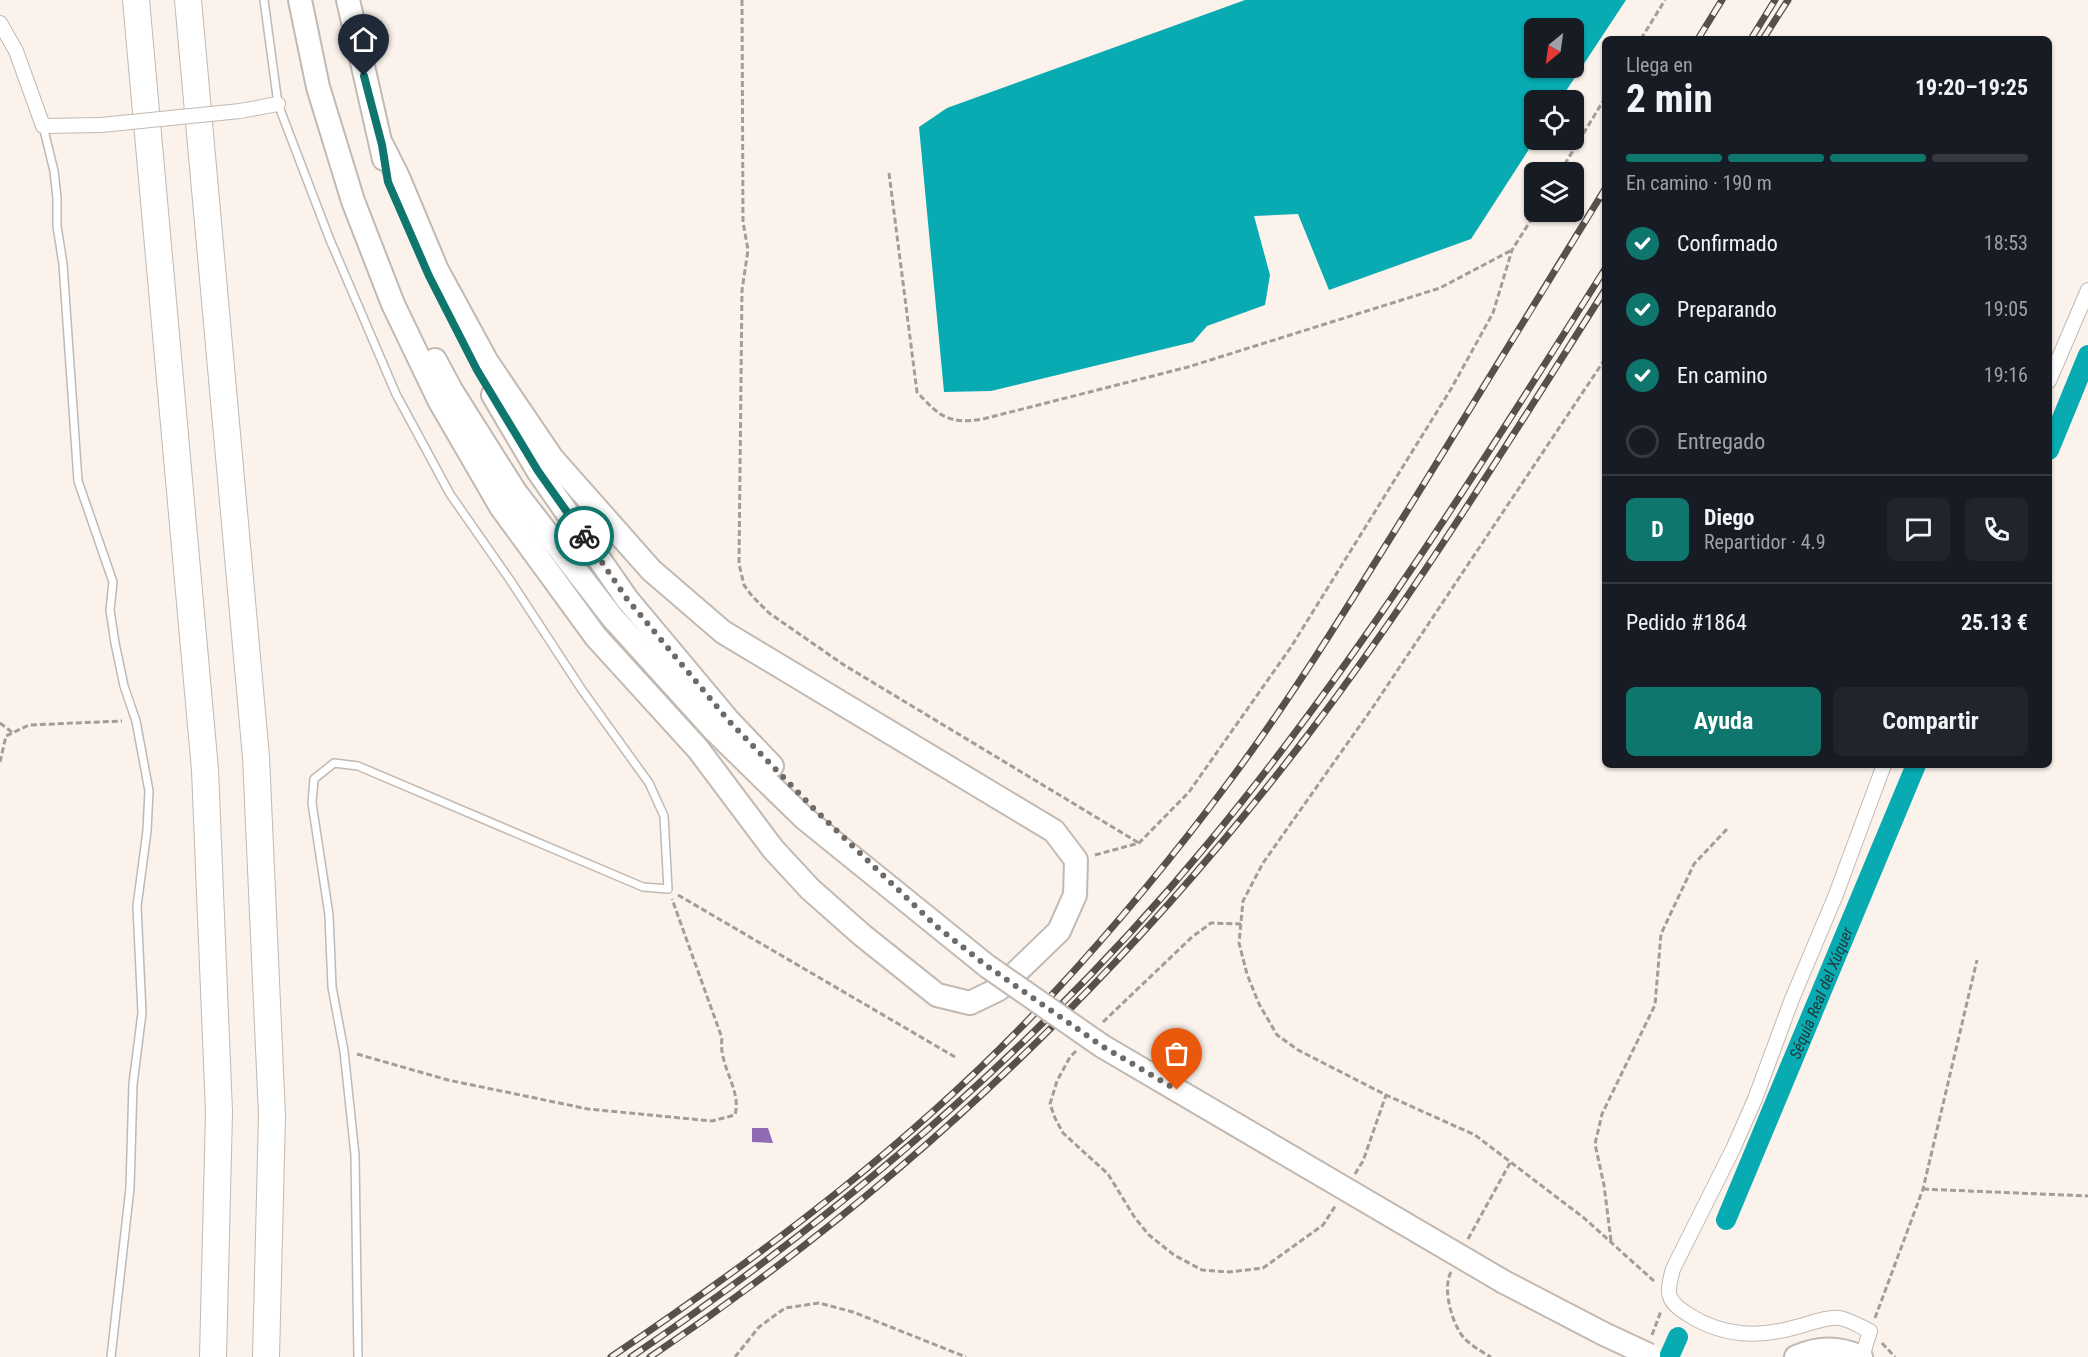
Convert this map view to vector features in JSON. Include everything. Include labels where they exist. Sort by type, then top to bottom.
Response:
[{"type":"highway","points":[[136,0],[205,770],[219,1112],[213,1357]]},
{"type":"highway","points":[[188,0],[256,758],[272,1115],[266,1357]]},
{"type":"main road","points":[[300,0],[318,87],[352,201],[393,304],[438,400],[501,507],[596,637],[698,749],[773,849],[810,889],[844,920],[937,995],[970,1003],[999,989],[1059,931],[1075,895],[1076,860],[1054,831],[723,632],[651,570],[552,458],[487,362],[437,270],[382,145]]},
{"type":"main road","points":[[310,0],[326,84],[360,197],[402,297],[440,369],[516,493],[612,617],[716,732],[804,818],[987,966],[1291,1158],[1504,1282],[1604,1334],[1653,1351]]},
{"type":"main road","points":[[348,0],[356,43],[382,145],[388,182],[429,276],[477,370],[538,471],[627,599],[729,721],[813,808],[936,926]]},
{"type":"main road","points":[[1796,1357],[1810,1351],[1828,1348],[1846,1350],[1862,1357]]},
{"type":"street","points":[[0,22],[16,51],[43,126],[101,126],[240,111],[278,104]]},
{"type":"street","points":[[2052,374],[2088,290]]},
{"type":"street","points":[[1862,1357],[1870,1331],[1840,1318],[1813,1322],[1784,1331],[1750,1335],[1707,1326],[1672,1300],[1668,1287],[1673,1269],[1733,1149],[1755,1099],[1883,768]]},
{"type":"lane","points":[[264,0],[278,104],[330,240],[396,394],[450,494],[582,690],[649,783],[664,816],[668,889],[643,887],[358,766],[334,763],[314,779],[312,803],[329,915],[332,987],[344,1051],[355,1155],[358,1357]]},
{"type":"lane","points":[[43,126],[54,171],[57,198],[57,226],[63,264],[78,481],[113,582],[110,610],[115,643],[123,686],[136,721],[149,791],[147,831],[137,906],[142,1013],[133,1084],[130,1188],[111,1357]]},
{"type":"path","points":[[742,0],[742,222],[748,250],[742,290],[739,564],[744,585],[768,613],[844,665],[1139,843]]},
{"type":"path","points":[[1643,36],[1665,0]]},
{"type":"path","points":[[1566,162],[1602,103]]},
{"type":"path","points":[[889,173],[917,392],[932,408],[947,419],[965,422],[1188,367],[1428,292],[1512,250]]},
{"type":"path","points":[[1076,860],[1139,843],[1189,792],[1291,647],[1451,389],[1493,313],[1512,250],[1530,222]]},
{"type":"path","points":[[1602,364],[1374,706],[1263,863],[1243,901],[1239,943],[1247,974],[1259,1004],[1277,1035],[1298,1050],[1386,1095],[1475,1135],[1584,1218],[1672,1300],[1660,1312],[1653,1351]]},
{"type":"path","points":[[0,762],[6,736],[29,725],[136,721]]},
{"type":"path","points":[[0,723],[13,733]]},
{"type":"path","points":[[1612,1243],[1604,1185],[1594,1144],[1602,1114],[1654,1005],[1661,934],[1694,864],[1728,828]]},
{"type":"path","points":[[344,1051],[448,1080],[588,1109],[712,1120],[735,1115],[738,1103],[725,1068],[721,1049],[722,1038],[668,889]]},
{"type":"path","points":[[668,889],[955,1056]]},
{"type":"path","points":[[1100,1036],[1192,936],[1211,923],[1241,924]]},
{"type":"path","points":[[1870,1331],[1923,1189],[1977,960]]},
{"type":"path","points":[[1077,1050],[1070,1057],[1057,1081],[1050,1104],[1055,1118],[1063,1133],[1108,1174],[1135,1218],[1149,1235],[1174,1255],[1202,1270],[1229,1272],[1263,1268],[1323,1225],[1340,1198]]},
{"type":"path","points":[[1352,1179],[1363,1161],[1386,1095]]},
{"type":"path","points":[[1923,1189],[2088,1196]]},
{"type":"path","points":[[735,1357],[759,1327],[785,1308],[819,1303],[853,1312],[966,1357]]},
{"type":"water","points":[[1245,0],[1626,0],[1584,64],[1584,18],[1524,18],[1524,78],[1575,78],[1567,90],[1524,90],[1524,150],[1529,150],[1471,239],[1329,290],[1298,214],[1254,216],[1270,275],[1265,305],[1207,326],[1193,342],[991,391],[944,392],[919,127],[947,108]]},
{"type":"building","points":[[752,1128],[768,1128],[773,1143],[752,1142]]},
{"type":"waterway","name":"Séquia Real del Xúquer","points":[[2052,443],[2088,355]]},
{"type":"waterway","name":"Séquia Real del Xúquer","points":[[1726,1220],[1915,768]]},
{"type":"waterway","name":"Séquia Real del Xúquer","points":[[1669,1357],[1678,1337]]},
{"type":"railway","points":[[1700,36],[1722,0]]},
{"type":"railway","points":[[1753,36],[1775,0]]},
{"type":"railway","points":[[1765,36],[1788,0]]},
{"type":"railway","points":[[611,1357],[728,1276],[896,1144],[1001,1048],[1122,916],[1212,804],[1302,677],[1346,610],[1602,194]]},
{"type":"railway","points":[[631,1357],[789,1243],[939,1120],[1080,986],[1146,915],[1210,841],[1317,704],[1465,489],[1602,274]]},
{"type":"railway","points":[[650,1357],[743,1292],[833,1223],[920,1150],[1004,1074],[1162,911],[1236,825],[1307,736],[1386,628],[1602,295]]},
{"type":"way so far","points":[[584,536],[627,599],[729,721],[813,808],[936,926],[987,966],[1102,1046],[1177,1090]]},
{"type":"route","points":[[364,76],[382,145],[388,182],[429,276],[477,370],[538,471],[584,536]]}]
